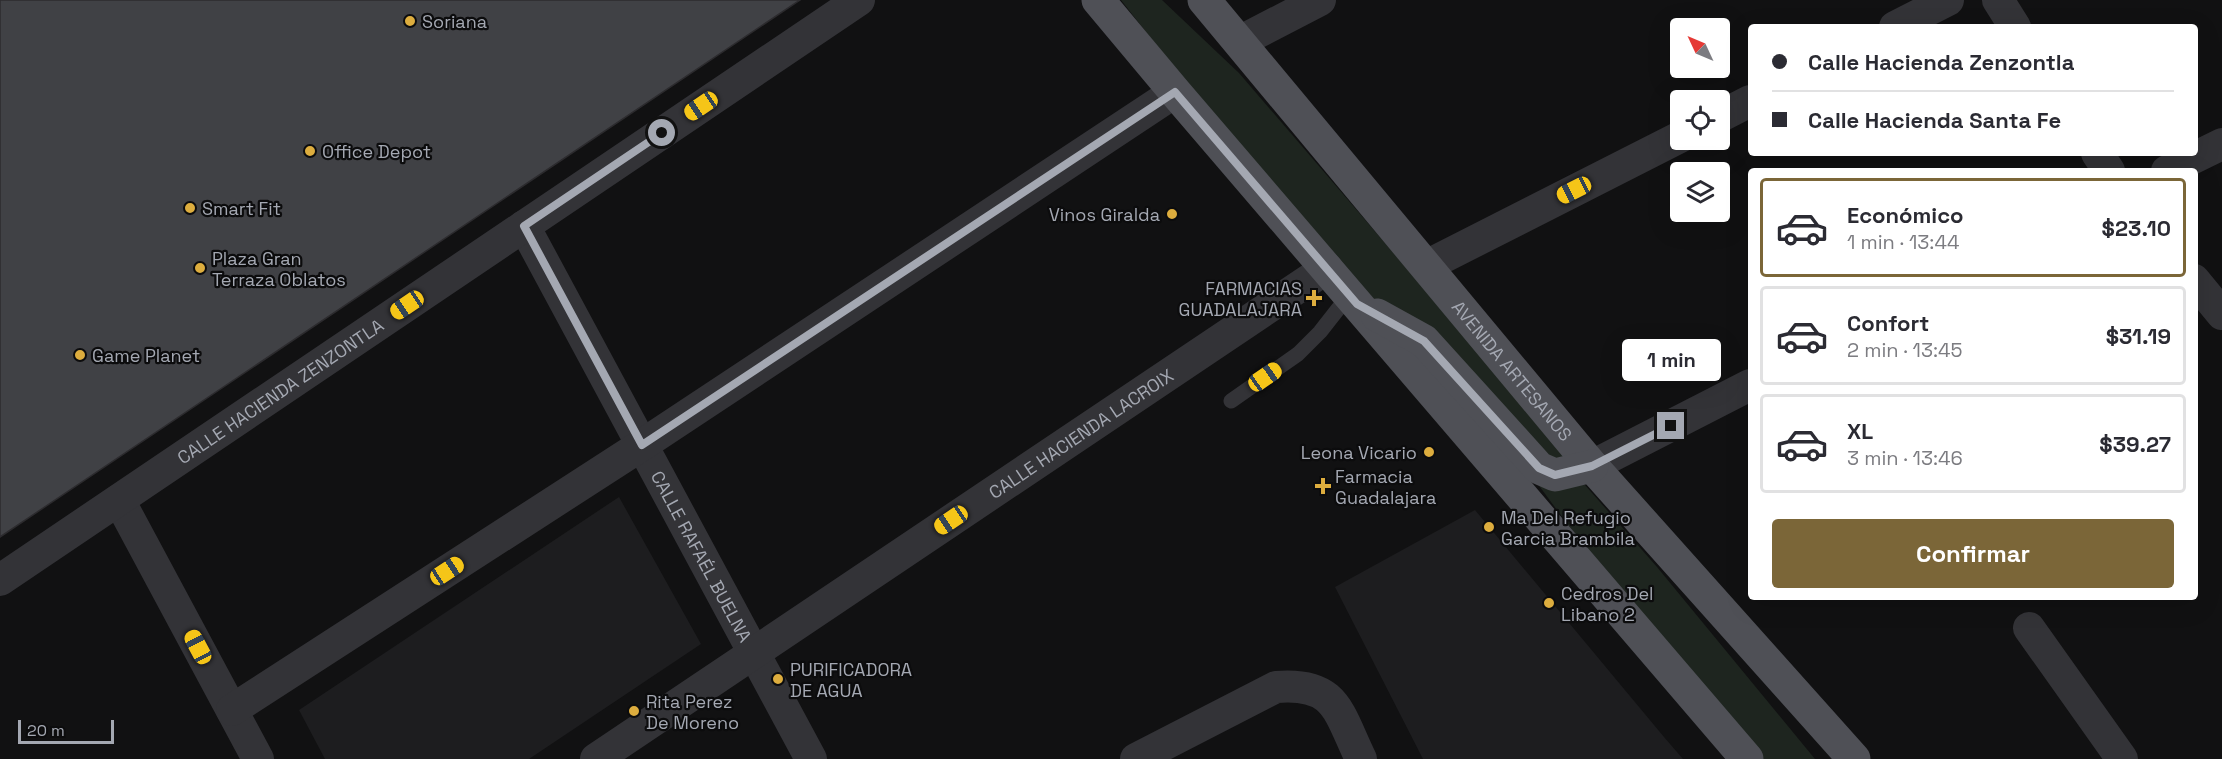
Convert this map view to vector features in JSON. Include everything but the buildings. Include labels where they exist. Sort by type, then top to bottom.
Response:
[{"type":"main road","points":[[1098,0],[1747,759]]},
{"type":"main road","name":"AVENIDA ARTESANOS","points":[[1204,0],[1592,466],[1854,759]]},
{"type":"main road","points":[[1353,299],[1424,341],[1539,468],[1555,475],[1592,466]]},
{"type":"street","name":"CALLE HACIENDA ZENZONTLA","points":[[0,580],[859,0]]},
{"type":"street","points":[[1239,42],[1320,0]]},
{"type":"street","points":[[1901,24],[1948,0]]},
{"type":"street","points":[[1998,0],[2013,24]]},
{"type":"street","points":[[232,710],[642,445],[1175,92]]},
{"type":"street","points":[[1730,111],[1748,102]]},
{"type":"street","points":[[1426,266],[1670,142]]},
{"type":"street","points":[[2198,156],[2222,144]]},
{"type":"street","points":[[2173,168],[2198,156]]},
{"type":"street","name":"CALLE RAFAÉL BUELNA","points":[[524,226],[811,759]]},
{"type":"street","name":"CALLE HACIENDA LACROIX","points":[[596,759],[1327,268]]},
{"type":"street","points":[[2198,285],[2222,314]]},
{"type":"street","points":[[1592,466],[1748,386]]},
{"type":"street","points":[[119,500],[258,759]]},
{"type":"street","points":[[2029,628],[2122,759]]},
{"type":"street","points":[[1136,759],[1276,687],[1293,686],[1310,687],[1323,693],[1334,704],[1361,759]]},
{"type":"lane","points":[[1231,401],[1298,354],[1353,299]]},
{"type":"shaded area","points":[[1121,0],[1162,0],[1239,73],[1568,456],[1555,463],[1392,318],[1296,224]]},
{"type":"shaded area","points":[[1524,465],[1560,485],[1585,485],[1657,567],[1815,759],[1759,759],[1609,578]]},
{"type":"shaded area","points":[[619,497],[701,644],[529,759],[325,759],[299,710]]},
{"type":"shaded area","points":[[1475,510],[1683,759],[1423,759],[1335,587]]},
{"type":"place","name":"Soriana","points":[[410,21]]},
{"type":"place","name":"Office Depot","points":[[310,151]]},
{"type":"place","name":"Smart Fit","points":[[190,208]]},
{"type":"place","name":"Vinos Giralda","points":[[1172,214]]},
{"type":"place","name":"Plaza Gran Terraza Oblatos","points":[[200,268]]},
{"type":"place","name":"FARMACIAS GUADALAJARA","points":[[1314,298]]},
{"type":"place","name":"Game Planet","points":[[80,355]]},
{"type":"place","name":"Leona Vicario","points":[[1429,452]]},
{"type":"place","name":"Farmacia Guadalajara","points":[[1323,486]]},
{"type":"place","name":"Ma Del Refugio Garcia Brambila","points":[[1489,527]]},
{"type":"place","name":"Cedros Del Libano 2","points":[[1549,603]]},
{"type":"place","name":"PURIFICADORA DE AGUA","points":[[778,679]]},
{"type":"place","name":"Rita Perez De Moreno","points":[[634,711]]},
{"type":"route","points":[[662,133],[524,226],[642,445],[1175,92],[1357,304],[1424,341],[1539,468],[1555,475],[1592,466],[1671,426]]}]
